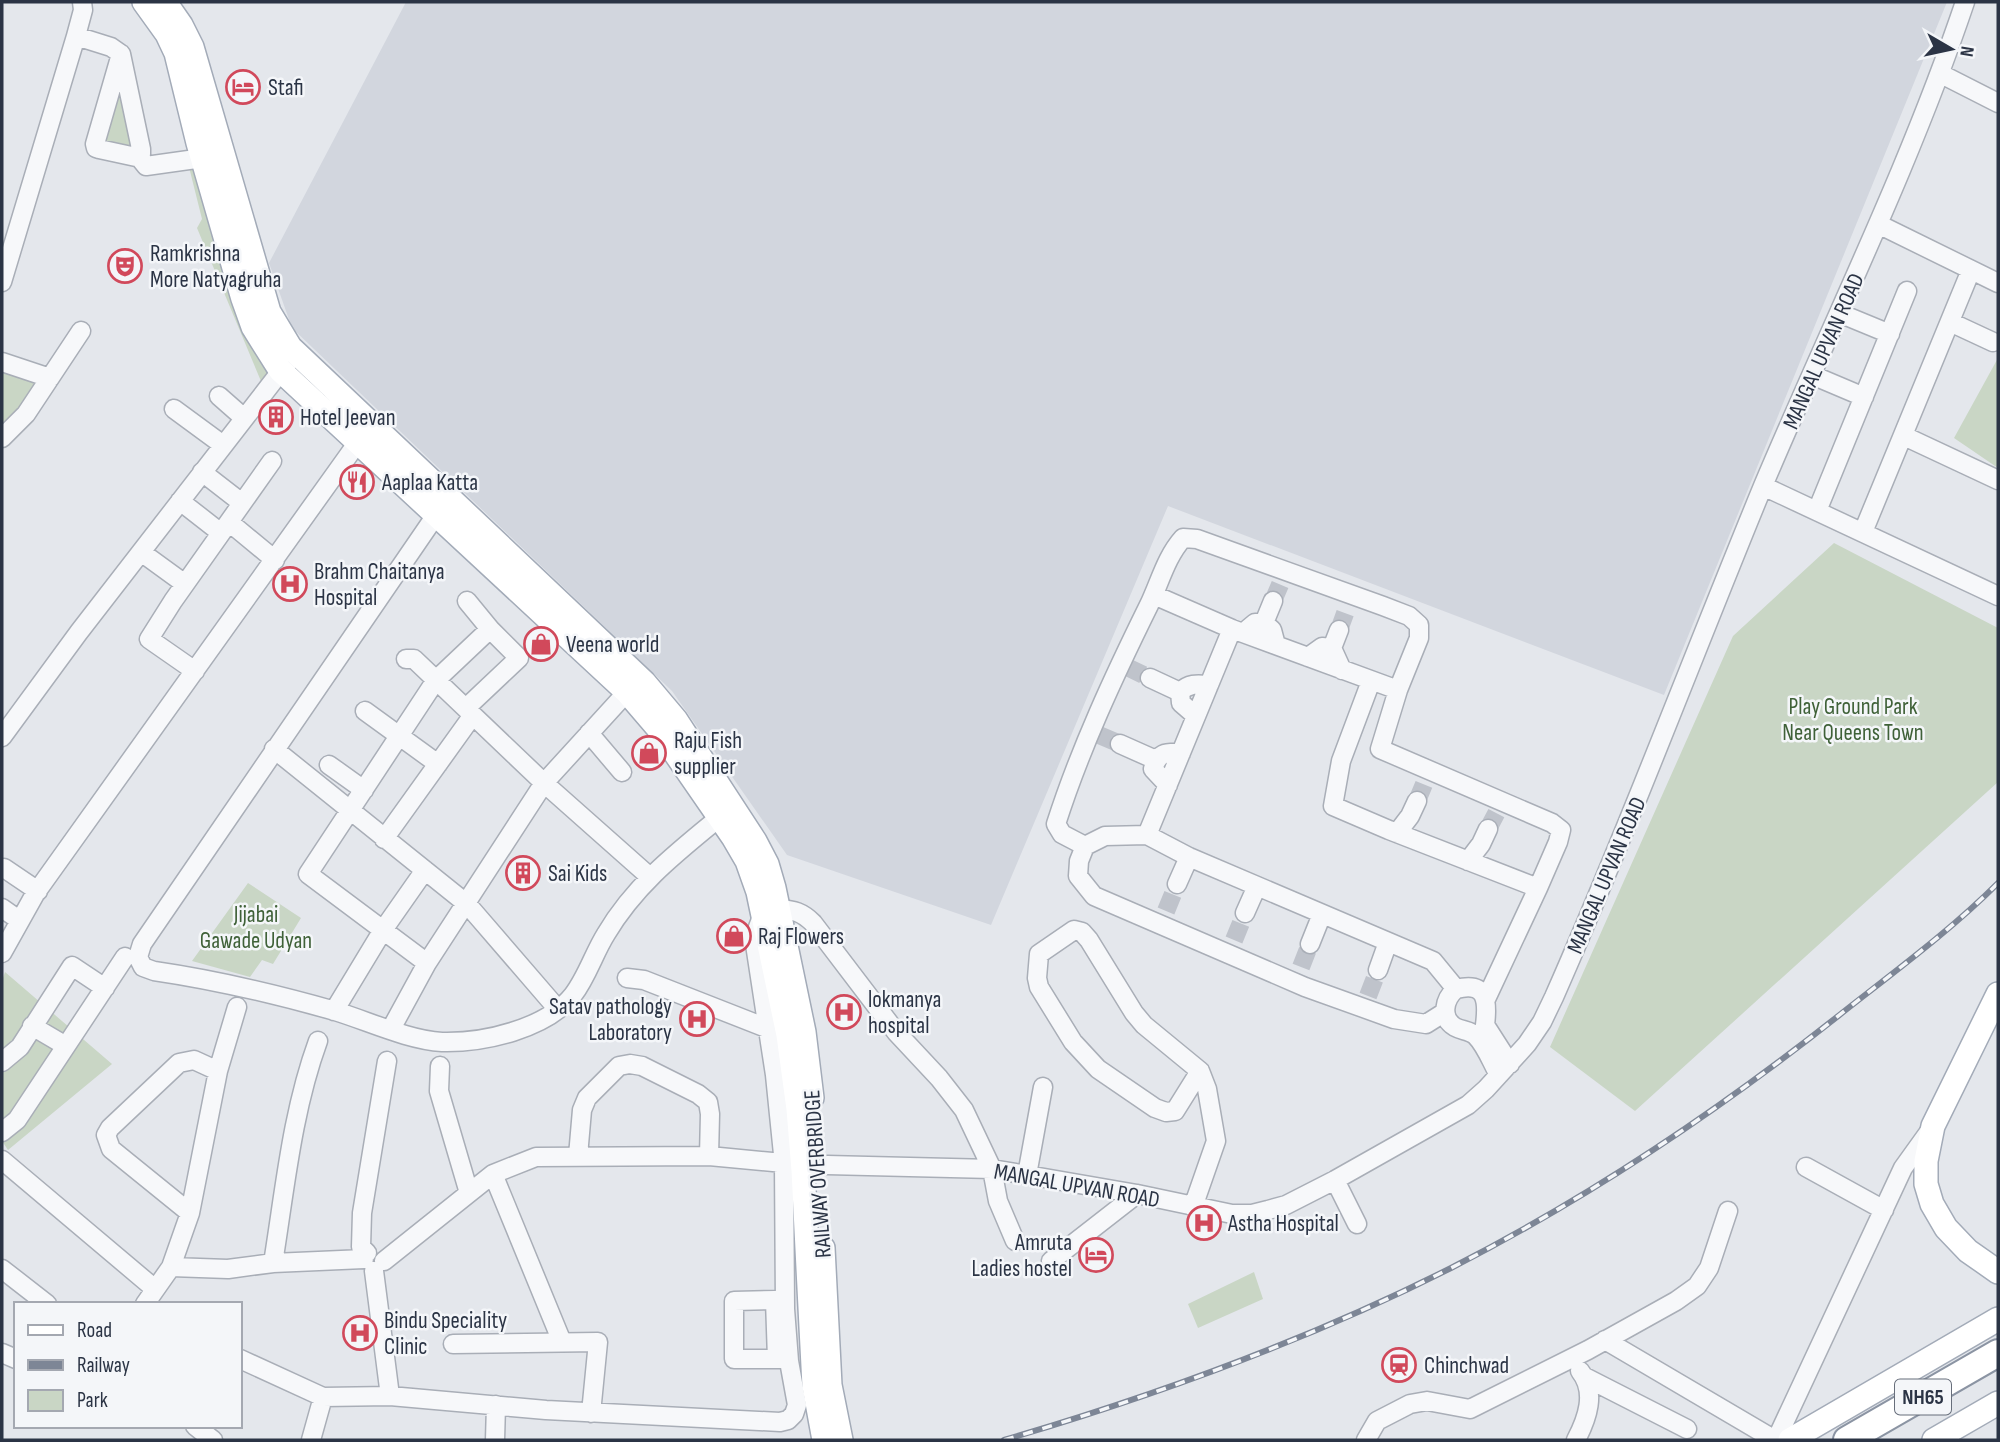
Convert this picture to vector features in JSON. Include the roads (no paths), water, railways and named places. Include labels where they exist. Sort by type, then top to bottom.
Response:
[{"type":"highway","name":"NH65","points":[[1847,1440],[1998,1353]]},
{"type":"highway","name":"NH65","points":[[1881,1440],[1998,1374]]},
{"type":"main road","points":[[144,2],[167,34],[176,53],[198,143],[253,327],[288,361],[525,569],[644,682],[662,703],[755,841],[766,864],[771,911]]},
{"type":"main road","points":[[165,2],[192,47],[269,312],[288,361],[358,442],[627,692],[657,727],[720,817],[747,861],[758,892],[771,911]]},
{"type":"main road","name":"RAILWAY OVERBRIDGE","points":[[771,911],[804,1032],[813,1108],[824,1440]]},
{"type":"main road","points":[[1998,994],[1933,1126],[1926,1161],[1926,1184],[1932,1204],[1956,1241],[1998,1272]]},
{"type":"main road","points":[[1790,1440],[1998,1319]]},
{"type":"main road","name":"RAILWAY OVERBRIDGE","points":[[824,1398],[841,1440]]},
{"type":"main road","points":[[1934,1440],[1998,1403]]},
{"type":"street","name":"MANGAL UPVAN ROAD","points":[[827,1164],[992,1169],[1137,1194],[1232,1214],[1252,1214],[1286,1205],[1468,1105],[1504,1069],[1542,1022],[1555,997],[1664,738],[1763,486],[1941,74],[1965,2]]},
{"type":"street","points":[[2,282],[87,4]]},
{"type":"street","points":[[76,36],[111,47],[121,54],[141,149],[138,156]]},
{"type":"street","points":[[121,54],[95,144],[99,149],[138,156]]},
{"type":"street","points":[[1941,74],[1998,103]]},
{"type":"street","points":[[138,156],[146,166],[203,158]]},
{"type":"street","points":[[1878,224],[1998,283]]},
{"type":"street","points":[[1863,532],[1971,270]]},
{"type":"street","points":[[1817,510],[1908,291]]},
{"type":"street","points":[[1839,313],[1889,334]]},
{"type":"street","points":[[1950,323],[1993,342]]},
{"type":"street","points":[[2,438],[26,414],[81,331]]},
{"type":"street","points":[[2,737],[288,361]]},
{"type":"street","points":[[2,362],[50,378]]},
{"type":"street","points":[[1812,374],[1864,397]]},
{"type":"street","points":[[219,396],[244,418]]},
{"type":"street","points":[[174,409],[223,445]]},
{"type":"street","points":[[1903,436],[1998,480]]},
{"type":"street","points":[[2,953],[38,891],[358,442]]},
{"type":"street","points":[[195,671],[149,639],[272,461]]},
{"type":"street","points":[[202,472],[242,503]]},
{"type":"street","points":[[1763,486],[1998,596]]},
{"type":"street","points":[[180,501],[275,560]]},
{"type":"street","points":[[436,514],[142,944],[138,957],[144,967],[154,971],[214,980],[432,1040],[478,1040],[503,1034],[545,1018],[573,995],[606,933],[636,890],[720,817]]},
{"type":"street","points":[[1085,846],[1062,834],[1056,824],[1068,789],[1095,733],[1172,550],[1183,538],[1197,539],[1350,602],[1409,616],[1419,625],[1419,638],[1398,690],[1380,749]]},
{"type":"street","points":[[141,552],[185,584]]},
{"type":"street","points":[[1154,595],[1238,631],[1398,690]]},
{"type":"street","points":[[384,839],[438,764],[470,712],[519,658],[489,629],[467,601]]},
{"type":"street","points":[[1264,623],[1273,601]]},
{"type":"street","points":[[1147,835],[1209,685],[1238,631],[1255,623],[1264,623],[1272,630],[1276,645]]},
{"type":"street","points":[[428,963],[308,874],[436,680],[489,629]]},
{"type":"street","points":[[1339,630],[1332,648],[1342,670]]},
{"type":"street","points":[[1308,657],[1322,647],[1332,648]]},
{"type":"street","points":[[407,659],[414,659],[544,783],[650,877]]},
{"type":"street","points":[[1150,678],[1180,692]]},
{"type":"street","points":[[1371,681],[1341,761],[1333,806],[1538,888]]},
{"type":"street","points":[[1180,692],[1186,686],[1209,685]]},
{"type":"street","points":[[391,1029],[428,963],[544,783],[627,692]]},
{"type":"street","points":[[1180,692],[1181,703],[1196,716]]},
{"type":"street","points":[[365,711],[438,764]]},
{"type":"street","points":[[589,733],[622,772]]},
{"type":"street","points":[[1351,737],[1500,806],[1552,823],[1561,830],[1538,888],[1486,999]]},
{"type":"street","points":[[1120,744],[1156,760]]},
{"type":"street","points":[[274,749],[467,904],[555,1006]]},
{"type":"street","points":[[1168,785],[1153,769],[1156,760],[1161,754],[1181,753]]},
{"type":"street","points":[[329,765],[364,790]]},
{"type":"street","points":[[1404,836],[1414,809]]},
{"type":"street","points":[[1445,1012],[1426,1024],[1394,1019],[1366,1002],[1163,918],[1094,896],[1078,876],[1079,861],[1085,846],[1105,836],[1147,835],[1189,857],[1433,961],[1455,989]]},
{"type":"street","points":[[1475,864],[1485,837]]},
{"type":"street","points":[[1177,884],[1189,857]]},
{"type":"street","points":[[4,868],[38,891]]},
{"type":"street","points":[[334,1011],[383,930],[425,870]]},
{"type":"street","points":[[1245,913],[1256,886]]},
{"type":"street","points":[[2,908],[19,920]]},
{"type":"street","points":[[242,1360],[323,1397],[390,1396],[591,1413],[780,1422],[788,1420],[797,1405],[781,1323],[789,1164],[754,939],[771,911],[795,911],[804,914],[813,923],[896,1032],[964,1110],[992,1169],[998,1201],[1014,1241]]},
{"type":"street","points":[[1310,944],[1322,914]]},
{"type":"street","points":[[1193,1207],[1216,1141],[1211,1105],[1200,1071],[1144,1025],[1082,932],[1074,930],[1039,954],[1039,987],[1073,1042],[1098,1069],[1155,1108],[1166,1112],[1175,1111],[1200,1071]]},
{"type":"street","points":[[1378,970],[1388,942]]},
{"type":"street","points":[[2,1132],[17,1121],[125,957]]},
{"type":"street","points":[[2,1062],[20,1047],[72,966],[104,988]]},
{"type":"street","points":[[627,978],[644,980],[769,1029]]},
{"type":"street","points":[[1471,987],[1480,991],[1486,999],[1488,1010],[1485,1025],[1504,1069],[1478,1037],[1472,1032],[1457,1028],[1449,1021],[1445,1012],[1446,1002],[1455,989],[1471,987]]},
{"type":"street","points":[[2,1160],[150,1296],[171,1267],[190,1213],[218,1071],[237,1007]]},
{"type":"street","points":[[32,1026],[66,1046]]},
{"type":"street","points":[[273,1263],[298,1113],[307,1070],[318,1041]]},
{"type":"street","points":[[190,1213],[111,1149],[106,1135],[110,1128],[179,1063],[194,1060],[218,1071]]},
{"type":"street","points":[[387,1061],[362,1213],[361,1247],[372,1261],[390,1396]]},
{"type":"street","points":[[578,1156],[582,1110],[587,1098],[619,1066],[630,1064],[642,1066],[698,1094],[708,1102],[709,1156]]},
{"type":"street","points":[[440,1066],[439,1091],[469,1193]]},
{"type":"street","points":[[1027,1175],[1042,1087]]},
{"type":"street","points":[[1605,1340],[1775,1440],[1903,1168],[1933,1126]]},
{"type":"street","points":[[171,1267],[228,1269],[273,1263],[372,1261],[493,1174],[536,1157],[709,1156],[789,1164]]},
{"type":"street","points":[[1806,1167],[1884,1210]]},
{"type":"street","points":[[493,1174],[562,1342]]},
{"type":"street","points":[[1335,1180],[1357,1224]]},
{"type":"street","points":[[1051,1261],[1137,1194]]},
{"type":"street","points":[[1366,1440],[1377,1421],[1410,1404],[1427,1401],[1471,1409],[1676,1301],[1697,1286],[1709,1268],[1728,1211]]},
{"type":"street","points":[[2,1269],[44,1302]]},
{"type":"street","points":[[453,1344],[598,1342],[591,1413]]},
{"type":"street","points":[[1570,1359],[1585,1377],[1687,1429]]},
{"type":"street","points":[[1576,1440],[1588,1414],[1588,1388],[1585,1377]]},
{"type":"street","points":[[311,1440],[323,1397]]},
{"type":"street","points":[[495,1440],[496,1405]]},
{"type":"street","points":[[198,1428],[213,1440]]},
{"type":"tunnel","points":[[1273,601],[1282,580]]},
{"type":"tunnel","points":[[1339,630],[1347,608]]},
{"type":"tunnel","points":[[1127,667],[1150,678]]},
{"type":"tunnel","points":[[1099,735],[1120,744]]},
{"type":"tunnel","points":[[1417,801],[1427,777]]},
{"type":"tunnel","points":[[1488,829],[1498,810]]},
{"type":"tunnel","points":[[1166,911],[1177,884]]},
{"type":"tunnel","points":[[1234,940],[1245,913]]},
{"type":"tunnel","points":[[1301,967],[1310,944]]},
{"type":"tunnel","points":[[1368,996],[1378,970]]},
{"type":"railway","points":[[1004,1440],[1175,1385],[1287,1342],[1451,1268],[1555,1211],[1656,1148],[1753,1081],[1924,948],[1998,883]]},
{"type":"place","name":"Stafi","points":[[243,87]]},
{"type":"place","name":"Ramkrishna More Natyagruha","points":[[125,266]]},
{"type":"place","name":"Hotel Jeevan","points":[[276,417]]},
{"type":"place","name":"Aaplaa Katta","points":[[357,482]]},
{"type":"place","name":"Brahm Chaitanya Hospital","points":[[290,584]]},
{"type":"place","name":"Veena world","points":[[541,644]]},
{"type":"place","name":"Raju Fish supplier","points":[[649,753]]},
{"type":"place","name":"Sai Kids","points":[[523,873]]},
{"type":"place","name":"Raj Flowers","points":[[734,936]]},
{"type":"place","name":"lokmanya hospital","points":[[844,1012]]},
{"type":"place","name":"Satav pathology Laboratory","points":[[697,1019]]},
{"type":"place","name":"Astha Hospital","points":[[1204,1223]]},
{"type":"place","name":"Amruta Ladies hostel","points":[[1096,1255]]},
{"type":"place","name":"Bindu Speciality Clinic","points":[[360,1333]]},
{"type":"place","name":"Chinchwad","points":[[1399,1365]]},
{"type":"park label","name":"Play Ground Park Near Queens Town","points":[[1853,719]]},
{"type":"park label","name":"Jijabai Gawade Udyan","points":[[256,927]]}]
